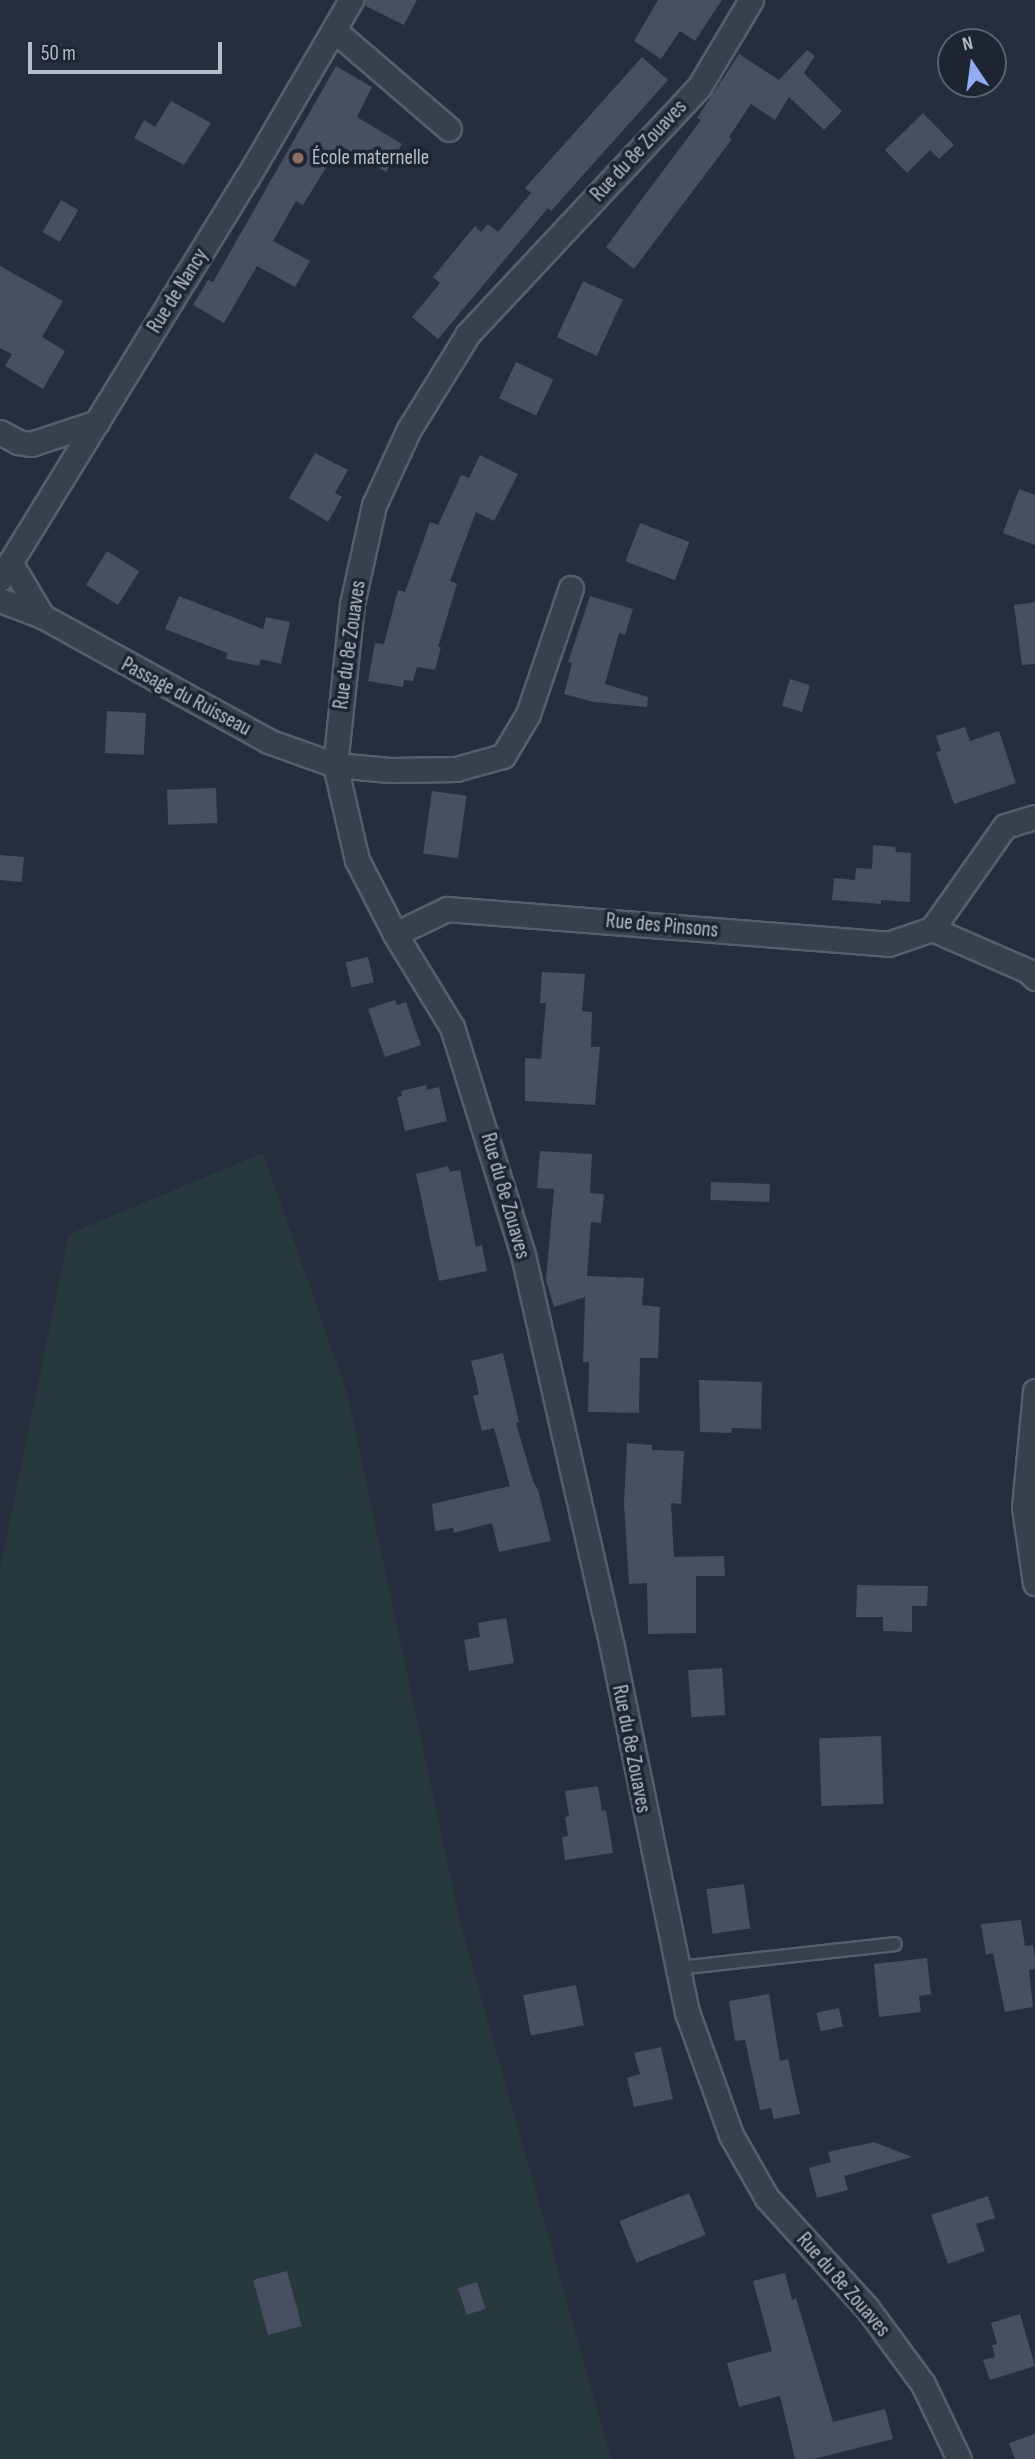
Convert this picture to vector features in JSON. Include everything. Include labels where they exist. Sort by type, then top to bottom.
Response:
[{"type":"street","name":"Rue de Nancy","points":[[5,570],[335,31],[351,0]]},
{"type":"street","name":"Rue du 8e Zouaves","points":[[751,0],[699,87],[468,334],[409,429],[374,505],[352,604],[336,756],[358,860],[395,934],[452,1027],[523,1255],[612,1647],[687,2012],[731,2135],[767,2198],[867,2308],[923,2384],[959,2459]]},
{"type":"street","points":[[335,31],[449,129]]},
{"type":"street","points":[[0,432],[18,442],[31,444],[97,422]]},
{"type":"street","points":[[5,570],[42,616]]},
{"type":"street","name":"Passage du Ruisseau","points":[[0,600],[42,616],[268,741],[390,770],[456,769],[503,756],[528,714],[570,588]]},
{"type":"street","points":[[1035,817],[1004,826],[932,929],[1028,971],[1035,978]]},
{"type":"street","name":"Rue des Pinsons","points":[[395,934],[447,909],[888,944],[932,929]]},
{"type":"street","points":[[1035,1391],[1029,1508],[1035,1583]]},
{"type":"lane","points":[[678,1968],[895,1944]]},
{"type":"shaded area","points":[[263,1153],[347,1393],[461,1926],[611,2459],[0,2459],[0,1569],[69,1234]]},
{"type":"building","points":[[365,0],[417,0],[404,25],[364,5]]},
{"type":"building","points":[[658,0],[722,0],[695,41],[680,31],[661,59],[634,41]]},
{"type":"building","points":[[807,50],[815,56],[804,73],[842,111],[824,130],[789,97],[775,120],[751,104],[729,137],[732,139],[634,269],[606,247],[701,120],[697,118],[739,54],[779,80]]},
{"type":"building","points":[[642,57],[668,80],[551,211],[548,208],[438,339],[412,317],[440,283],[433,277],[475,226],[481,232],[488,224],[498,232],[531,193],[525,188]]},
{"type":"building","points":[[336,66],[372,87],[357,117],[402,144],[386,172],[340,145],[303,205],[296,201],[273,241],[310,261],[295,287],[257,266],[224,323],[193,305],[208,280],[213,282]]},
{"type":"building","points":[[171,101],[211,123],[184,165],[134,138],[144,120],[155,127]]},
{"type":"building","points":[[923,113],[954,145],[939,159],[930,150],[907,173],[885,150]]},
{"type":"building","points":[[61,200],[78,210],[60,242],[42,232]]},
{"type":"building","points":[[0,266],[63,301],[42,337],[65,351],[43,389],[5,366],[12,354],[0,348]]},
{"type":"building","points":[[583,281],[623,300],[597,356],[557,337]]},
{"type":"building","points":[[516,362],[553,379],[536,416],[499,398]]},
{"type":"building","points":[[315,453],[348,470],[335,493],[342,497],[328,522],[289,498]]},
{"type":"building","points":[[480,455],[518,474],[494,521],[476,512],[450,581],[457,584],[438,647],[441,647],[435,670],[417,667],[413,681],[404,680],[403,687],[368,681],[375,643],[384,644],[398,590],[405,592],[430,522],[438,525],[461,475],[469,478]]},
{"type":"building","points":[[1019,489],[1035,495],[1035,545],[1003,533]]},
{"type":"building","points":[[640,523],[689,542],[675,580],[625,561]]},
{"type":"building","points":[[107,551],[139,571],[118,605],[86,585]]},
{"type":"building","points":[[179,596],[263,629],[266,617],[290,622],[281,664],[261,659],[259,666],[226,659],[227,653],[165,629]]},
{"type":"building","points":[[590,596],[633,609],[625,635],[619,633],[605,684],[648,697],[647,707],[593,702],[564,694],[572,663],[568,662]]},
{"type":"building","points":[[1035,602],[1035,664],[1022,665],[1014,605]]},
{"type":"building","points":[[790,679],[810,685],[802,712],[782,706]]},
{"type":"building","points":[[107,711],[146,713],[144,755],[105,753]]},
{"type":"building","points":[[965,727],[970,741],[999,731],[1016,783],[954,804],[936,752],[941,751],[936,736]]},
{"type":"building","points":[[216,788],[217,823],[168,825],[167,790]]},
{"type":"building","points":[[432,791],[467,796],[458,858],[423,853]]},
{"type":"building","points":[[873,845],[895,847],[896,852],[911,853],[910,902],[881,900],[881,904],[832,900],[834,878],[855,880],[856,868],[872,869]]},
{"type":"building","points":[[0,855],[24,857],[22,882],[0,880]]},
{"type":"building","points":[[368,957],[374,982],[351,988],[346,962]]},
{"type":"building","points":[[542,972],[585,974],[582,1011],[592,1012],[591,1047],[600,1047],[595,1105],[525,1101],[525,1058],[541,1059],[546,1003],[540,1003]]},
{"type":"building","points":[[395,1000],[397,1005],[406,1002],[421,1045],[385,1057],[368,1009]]},
{"type":"building","points":[[426,1085],[427,1090],[439,1087],[447,1121],[405,1131],[397,1097],[402,1096],[401,1091]]},
{"type":"building","points":[[540,1151],[592,1154],[590,1193],[604,1194],[601,1223],[591,1222],[587,1276],[644,1278],[642,1305],[660,1307],[658,1358],[640,1358],[639,1413],[588,1412],[589,1362],[583,1362],[585,1297],[554,1307],[546,1280],[554,1189],[537,1188]]},
{"type":"building","points":[[448,1166],[450,1172],[460,1170],[476,1247],[482,1245],[487,1271],[439,1281],[416,1174]]},
{"type":"building","points":[[711,1182],[770,1184],[769,1202],[710,1200]]},
{"type":"building","points":[[503,1353],[519,1422],[516,1423],[551,1541],[499,1552],[492,1523],[454,1533],[453,1528],[435,1531],[432,1504],[510,1486],[494,1428],[482,1431],[473,1396],[479,1394],[471,1361]]},
{"type":"building","points":[[699,1380],[762,1382],[761,1429],[732,1428],[731,1433],[700,1432]]},
{"type":"building","points":[[627,1443],[652,1445],[652,1450],[684,1451],[681,1504],[671,1503],[674,1557],[724,1556],[725,1576],[696,1576],[696,1633],[648,1634],[647,1583],[629,1584],[624,1503]]},
{"type":"building","points":[[857,1585],[928,1586],[927,1606],[912,1606],[912,1632],[883,1631],[883,1617],[856,1617]]},
{"type":"building","points":[[506,1618],[514,1663],[469,1671],[464,1640],[480,1637],[478,1623]]},
{"type":"building","points":[[722,1668],[725,1715],[691,1717],[688,1670]]},
{"type":"building","points":[[881,1736],[883,1804],[821,1806],[819,1738]]},
{"type":"building","points":[[598,1786],[602,1811],[606,1810],[613,1853],[565,1860],[562,1837],[568,1836],[565,1817],[569,1816],[565,1791]]},
{"type":"building","points":[[744,1884],[750,1929],[713,1934],[706,1889]]},
{"type":"building","points":[[1021,1920],[1025,1946],[1033,1945],[1035,1958],[1035,1969],[1029,1970],[1033,2007],[1005,2012],[993,1953],[986,1955],[981,1924]]},
{"type":"building","points":[[927,1958],[931,1994],[919,1996],[921,2012],[879,2017],[874,1964]]},
{"type":"building","points":[[576,1985],[584,2025],[531,2036],[523,1995]]},
{"type":"building","points":[[769,1994],[780,2061],[788,2059],[800,2114],[774,2119],[771,2108],[760,2110],[745,2040],[735,2041],[729,2001]]},
{"type":"building","points":[[839,2008],[843,2027],[820,2031],[817,2013]]},
{"type":"building","points":[[661,2047],[673,2099],[634,2107],[627,2078],[640,2074],[634,2053]]},
{"type":"building","points":[[874,2142],[912,2157],[844,2176],[848,2190],[817,2198],[809,2168],[831,2162],[828,2152]]},
{"type":"building","points":[[689,2193],[706,2235],[636,2263],[619,2221]]},
{"type":"building","points":[[988,2196],[995,2218],[976,2224],[985,2251],[948,2264],[931,2215]]},
{"type":"building","points":[[287,2271],[302,2326],[268,2335],[253,2280]]},
{"type":"building","points":[[785,2273],[792,2300],[796,2298],[833,2422],[885,2409],[893,2439],[814,2459],[795,2459],[780,2396],[739,2407],[727,2363],[772,2351],[753,2281]]},
{"type":"building","points":[[477,2282],[486,2309],[467,2315],[458,2288]]},
{"type":"building","points":[[1020,2314],[1035,2366],[990,2380],[983,2360],[995,2357],[992,2345],[997,2344],[991,2323]]},
{"type":"building","points":[[1035,2434],[1035,2459],[1015,2459],[1009,2443]]},
{"type":"place","name":"École maternelle","points":[[298,158]]}]
